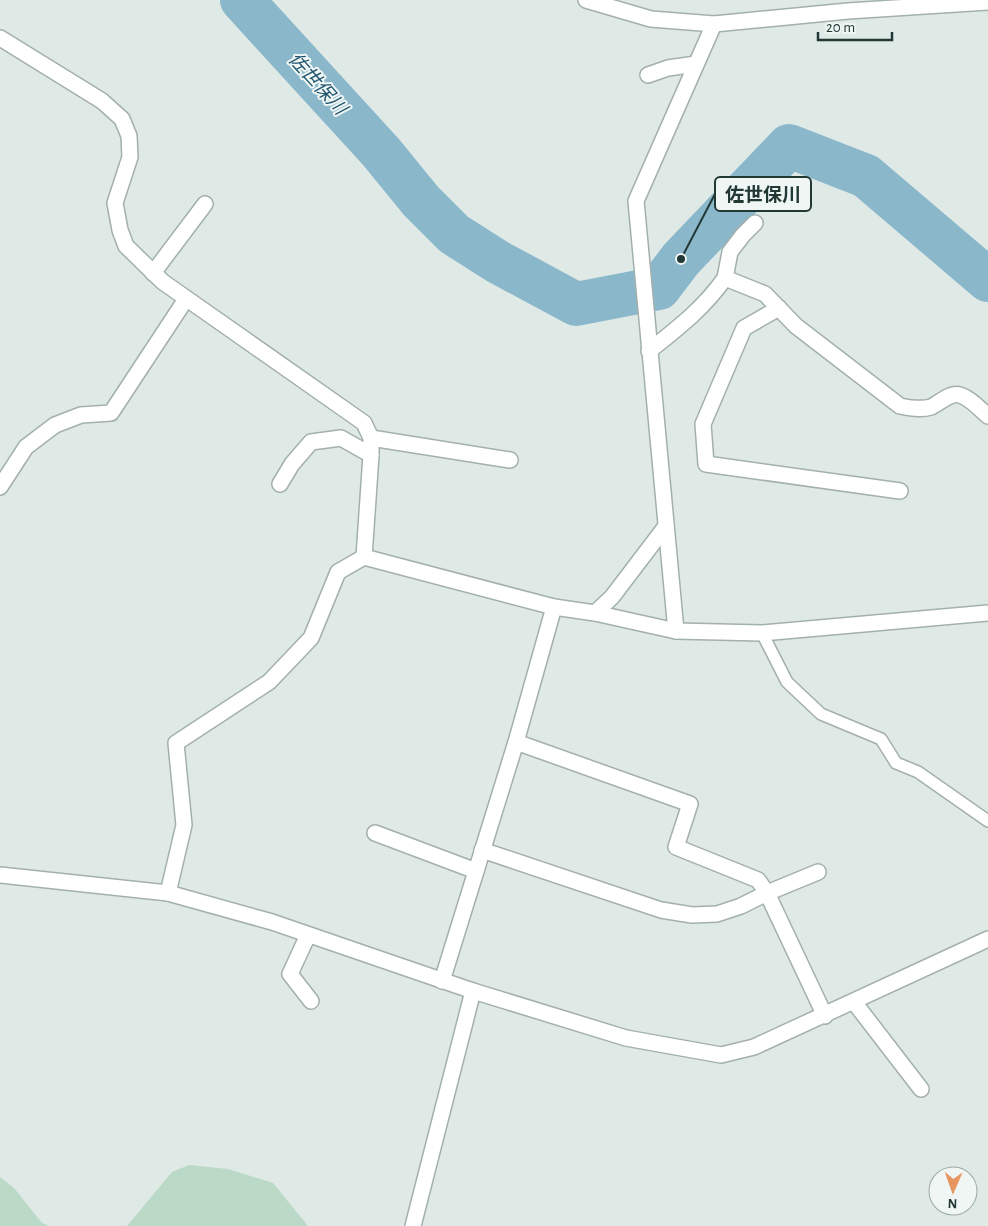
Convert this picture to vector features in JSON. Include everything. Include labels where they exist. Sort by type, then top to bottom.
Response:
[{"type":"street","points":[[586,0],[650,19],[714,24],[848,11],[988,2]]},
{"type":"street","points":[[676,631],[636,201],[714,24]]},
{"type":"street","points":[[0,38],[102,101],[122,120],[129,136],[130,157],[115,202],[120,230],[126,246],[153,273],[186,298],[364,423],[371,438],[364,557]]},
{"type":"street","points":[[648,75],[668,68],[696,64]]},
{"type":"street","points":[[153,273],[206,204]]},
{"type":"street","points":[[649,351],[712,297],[725,278],[730,252],[755,223]]},
{"type":"street","points":[[725,278],[765,294],[796,326],[900,406],[916,409],[930,407],[951,396],[959,395],[988,416]]},
{"type":"street","points":[[0,487],[6,466],[55,424],[81,415],[111,413],[186,298]]},
{"type":"street","points":[[778,308],[744,328],[703,424],[706,464],[900,491]]},
{"type":"street","points":[[280,484],[292,464],[311,442],[340,438],[371,455]]},
{"type":"street","points":[[371,438],[510,460]]},
{"type":"street","points":[[595,613],[612,597],[666,526]]},
{"type":"street","points":[[168,893],[184,825],[176,743],[269,682],[311,638],[338,572],[364,557],[554,607],[595,613],[676,631],[762,633],[988,613]]},
{"type":"street","points":[[442,981],[516,742],[554,607]]},
{"type":"street","points":[[516,742],[690,804],[676,847],[758,880],[767,893],[825,1016]]},
{"type":"street","points":[[375,832],[476,871]]},
{"type":"street","points":[[482,850],[662,910],[692,915],[717,914],[741,906],[818,872]]},
{"type":"street","points":[[0,874],[168,893],[272,922],[442,981],[626,1038],[721,1055],[754,1047],[825,1016],[988,939]]},
{"type":"street","points":[[308,935],[290,974],[311,1001]]},
{"type":"street","points":[[413,1226],[473,991]]},
{"type":"street","points":[[854,1002],[920,1089]]},
{"type":"lane","points":[[762,633],[787,682],[822,714],[881,739],[896,762],[918,772],[988,821]]},
{"type":"green space","points":[[189,1165],[228,1169],[273,1183],[308,1226],[127,1226],[172,1172]]},
{"type":"green space","points":[[0,1177],[14,1188],[42,1223],[49,1226],[0,1226]]},
{"type":"waterway","name":"佐世保川","points":[[242,0],[381,152],[421,201],[454,234],[498,262],[576,304],[659,288],[681,259],[789,146],[866,176],[988,280]]},
{"type":"place","name":"佐世保川","points":[[681,259]]}]
